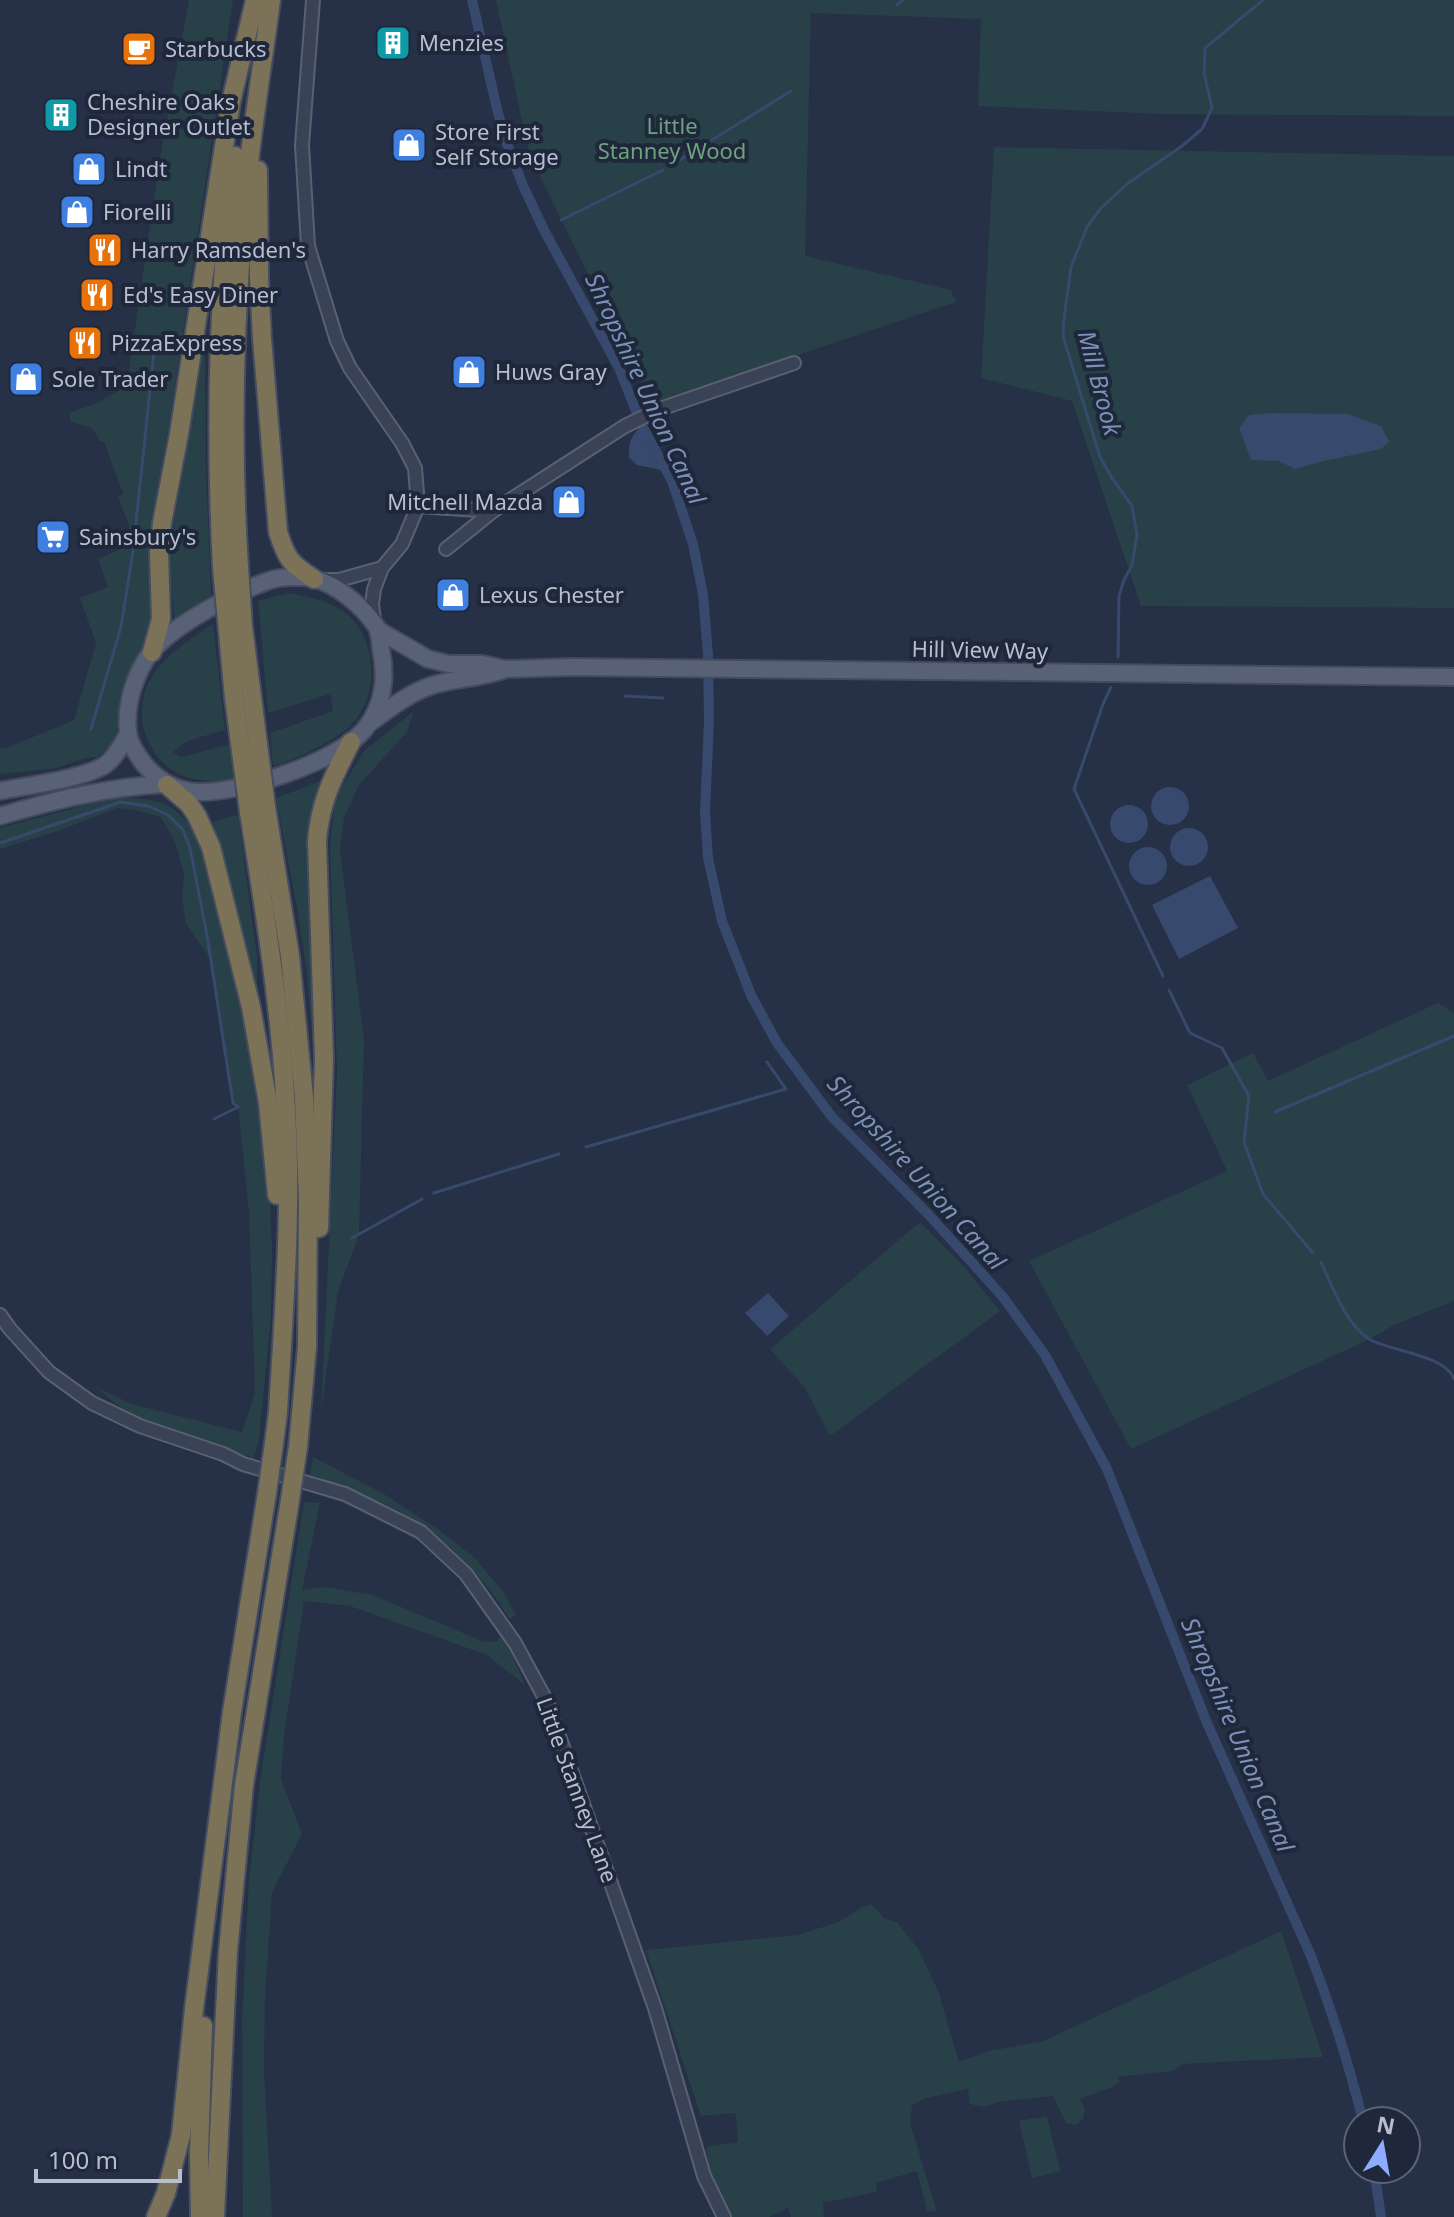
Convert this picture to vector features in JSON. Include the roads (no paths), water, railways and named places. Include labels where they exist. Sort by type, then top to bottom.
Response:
[{"type":"highway","points":[[156,2217],[166,2193],[181,2135],[232,1712],[278,1412],[284,1314],[288,1215],[286,1098],[243,626],[230,568],[217,419],[221,301],[232,176],[255,0]]},
{"type":"highway","points":[[152,652],[161,619],[159,552],[162,523],[231,102],[255,0]]},
{"type":"highway","points":[[230,568],[235,502],[237,300],[247,180],[271,0]]},
{"type":"highway","points":[[260,91],[259,278],[278,532],[286,557],[316,579]]},
{"type":"highway","points":[[215,2217],[228,1951],[244,1785],[298,1447],[316,1274],[324,1058],[317,830],[323,800],[351,742]]},
{"type":"highway","points":[[166,784],[189,804],[211,847],[251,1007],[268,1103],[284,1314]]},
{"type":"highway","points":[[258,810],[290,956],[304,1097],[308,1202],[307,1347]]},
{"type":"highway","points":[[200,2217],[201,2108],[211,1875]]},
{"type":"highway","points":[[220,2107],[226,2217]]},
{"type":"main road","points":[[274,579],[316,579],[345,596],[376,628],[384,664],[383,688],[370,722],[351,742],[274,778],[237,788],[190,792],[166,784],[151,772],[137,756],[128,734],[131,696],[152,652],[182,626],[232,596],[274,579]]},
{"type":"main road","name":"Hill View Way","points":[[376,628],[428,659],[505,669],[572,667],[1454,677]]},
{"type":"main road","name":"Hill View Way","points":[[370,722],[429,686],[482,677],[505,669]]},
{"type":"main road","points":[[0,791],[87,773],[104,766],[128,734]]},
{"type":"main road","points":[[0,816],[62,798],[121,787],[166,784]]},
{"type":"street","points":[[313,0],[302,145],[308,246],[337,341],[350,368],[402,443],[415,468],[418,506],[402,544],[382,568],[374,589],[372,605],[376,628]]},
{"type":"street","points":[[446,549],[493,511],[625,426],[660,409],[794,363]]},
{"type":"street","points":[[418,506],[493,511]]},
{"type":"street","points":[[316,579],[339,580],[382,568]]},
{"type":"street","name":"Little Stanney Lane","points":[[0,1315],[49,1372],[92,1403],[140,1426],[223,1454],[243,1464],[345,1494],[421,1532],[466,1574],[515,1643],[547,1702],[655,2008],[704,2176],[724,2217]]},
{"type":"water","points":[[1348,414],[1381,426],[1389,442],[1381,449],[1295,469],[1279,461],[1251,460],[1239,428],[1249,415]]},
{"type":"water","points":[[642,426],[666,471],[637,465],[629,458],[631,440]]},
{"type":"water","points":[[1170,787],[1183,793],[1189,806],[1183,819],[1170,825],[1157,819],[1151,806],[1157,793]]},
{"type":"water","points":[[1129,805],[1142,811],[1148,824],[1142,837],[1129,843],[1116,837],[1110,824],[1116,811]]},
{"type":"water","points":[[1189,828],[1202,834],[1208,847],[1202,860],[1189,866],[1176,860],[1170,847],[1176,834]]},
{"type":"water","points":[[1148,847],[1161,853],[1167,866],[1161,879],[1148,885],[1135,879],[1129,866],[1135,853]]},
{"type":"water","points":[[1210,876],[1238,928],[1179,959],[1152,905]]},
{"type":"water","points":[[768,1293],[789,1316],[767,1336],[745,1313]]},
{"type":"waterway","name":"Shropshire Union Canal","points":[[472,0],[497,109],[524,188],[619,368],[642,426],[672,481],[693,544],[703,594],[708,655],[705,812],[708,858],[722,921],[751,995],[777,1043],[832,1117],[929,1215],[1003,1297],[1045,1355],[1107,1469],[1207,1723],[1311,1956],[1340,2038],[1359,2105]]},
{"type":"waterway","points":[[897,5],[903,0]]},
{"type":"waterway","name":"Mill Brook","points":[[1118,657],[1119,596],[1132,565],[1137,535],[1132,506],[1100,457],[1063,336],[1071,267],[1087,227],[1101,208],[1127,184],[1202,129],[1212,108],[1204,73],[1205,48],[1263,0]]},
{"type":"waterway","points":[[675,163],[791,91]]},
{"type":"waterway","points":[[561,220],[663,170]]},
{"type":"waterway","points":[[91,729],[121,627],[133,551],[155,343]]},
{"type":"waterway","name":"Mill Brook","points":[[1111,687],[1074,789],[1163,976]]},
{"type":"waterway","points":[[625,696],[663,698]]},
{"type":"waterway","points":[[0,843],[121,802],[148,806],[168,815],[183,830],[190,848],[207,935],[233,1103],[238,1107],[214,1119]]},
{"type":"waterway","name":"Mill Brook","points":[[1169,990],[1190,1033],[1222,1048],[1249,1096],[1244,1142],[1263,1194],[1313,1253]]},
{"type":"waterway","points":[[1275,1112],[1454,1036]]},
{"type":"waterway","points":[[586,1147],[786,1089],[767,1062]]},
{"type":"waterway","points":[[434,1193],[559,1154]]},
{"type":"waterway","points":[[352,1238],[422,1199]]},
{"type":"waterway","name":"Mill Brook","points":[[1321,1262],[1341,1305],[1362,1334],[1380,1344],[1440,1364],[1454,1379]]},
{"type":"waterway","name":"Shropshire Union Canal","points":[[1376,2185],[1381,2217]]},
{"type":"place","name":"Menzies","points":[[393,43]]},
{"type":"place","name":"Starbucks","points":[[139,49]]},
{"type":"place","name":"Cheshire Oaks Designer Outlet","points":[[61,115]]},
{"type":"place","name":"Store First Self Storage","points":[[409,145]]},
{"type":"place","name":"Lindt","points":[[89,169]]},
{"type":"place","name":"Fiorelli","points":[[77,212]]},
{"type":"place","name":"Harry Ramsden's","points":[[105,250]]},
{"type":"place","name":"Ed's Easy Diner","points":[[97,295]]},
{"type":"place","name":"PizzaExpress","points":[[85,343]]},
{"type":"place","name":"Huws Gray","points":[[469,372]]},
{"type":"place","name":"Sole Trader","points":[[26,379]]},
{"type":"place","name":"Mitchell Mazda","points":[[569,502]]},
{"type":"place","name":"Sainsbury's","points":[[53,537]]},
{"type":"place","name":"Lexus Chester","points":[[453,595]]},
{"type":"park label","name":"Little Stanney Wood","points":[[672,138]]}]
